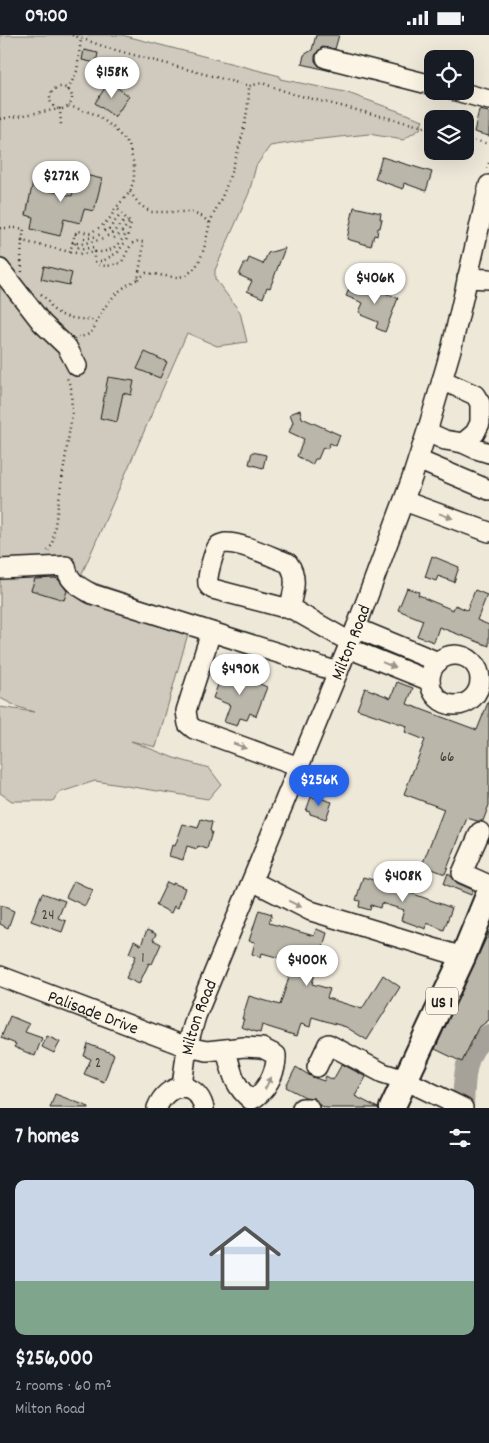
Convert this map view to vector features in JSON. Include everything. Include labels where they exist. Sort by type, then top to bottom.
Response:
[{"type":"main road","name":"US 1","points":[[392,1108],[463,957],[489,893]]},
{"type":"street","points":[[326,59],[424,83]]},
{"type":"street","points":[[474,95],[489,99]]},
{"type":"street","name":"Milton Road","points":[[182,1086],[187,1047],[196,1016],[338,672],[418,460],[452,346],[489,185]]},
{"type":"street","points":[[0,269],[42,323],[67,347],[71,369]]},
{"type":"street","points":[[467,278],[489,279]]},
{"type":"street","points":[[442,380],[476,395],[480,403],[480,423],[475,433],[463,443]]},
{"type":"street","points":[[427,432],[445,440],[463,443],[489,453]]},
{"type":"street","points":[[418,460],[489,491]]},
{"type":"street","points":[[404,501],[489,532]]},
{"type":"street","points":[[289,609],[294,590],[294,575],[288,563],[247,548],[222,543],[217,547],[208,575],[207,582],[209,587],[289,609],[351,639],[425,679],[441,701],[457,705],[465,703],[477,691],[480,675],[472,661],[465,657],[449,655],[433,660],[351,639]]},
{"type":"street","points":[[0,569],[66,566],[67,574],[72,582],[92,594],[338,672]]},
{"type":"street","points":[[211,632],[186,711],[188,724],[194,729],[299,767]]},
{"type":"street","points":[[425,679],[433,660]]},
{"type":"street","points":[[480,832],[462,873],[489,885]]},
{"type":"street","points":[[252,881],[311,911],[463,957]]},
{"type":"street","name":"Palisade Drive","points":[[0,976],[187,1047],[207,1051],[226,1050]]},
{"type":"street","points":[[317,1067],[328,1044],[383,1073],[405,1080],[457,1105]]},
{"type":"street","points":[[157,1108],[164,1094],[182,1086],[193,1091],[199,1097],[204,1108]]},
{"type":"street","points":[[302,1108],[309,1108]]},
{"type":"path","points":[[72,35],[108,48],[249,86],[262,83],[292,94],[424,127]]},
{"type":"path","points":[[68,90],[77,71],[81,38]]},
{"type":"path","points":[[72,338],[87,336],[94,330],[110,299],[124,286],[146,273],[178,277],[190,272],[200,260],[210,223],[227,185],[240,141],[249,105],[249,86]]},
{"type":"path","points":[[60,109],[53,105],[51,96],[58,88],[68,90],[72,96],[69,106]]},
{"type":"path","points":[[0,119],[69,106],[95,114],[113,127],[129,145],[134,165],[134,179],[130,192],[116,207],[112,217],[102,226],[90,233],[78,231],[75,234]]},
{"type":"path","points":[[60,109],[62,125]]},
{"type":"path","points":[[474,140],[489,144]]},
{"type":"path","points":[[489,163],[487,169],[489,169]]},
{"type":"path","points":[[130,192],[140,205],[151,212],[189,212],[201,216],[210,223]]},
{"type":"path","points":[[22,241],[82,254],[105,252],[121,241],[131,227],[116,207]]},
{"type":"path","points":[[104,231],[108,230],[122,214]]},
{"type":"path","points":[[107,236],[112,234],[119,224],[128,222]]},
{"type":"path","points":[[114,238],[118,236],[128,222]]},
{"type":"path","points":[[0,228],[24,229],[20,260],[22,276]]},
{"type":"path","points":[[94,261],[104,261],[118,252],[126,241],[127,233]]},
{"type":"path","points":[[75,234],[82,238],[91,238],[101,234]]},
{"type":"path","points":[[70,252],[75,234]]},
{"type":"path","points":[[74,243],[94,242],[104,239]]},
{"type":"path","points":[[95,252],[93,256],[94,261],[99,266],[117,264],[122,262],[133,243],[143,242],[144,248],[141,255],[138,279]]},
{"type":"path","points":[[74,243],[77,247],[83,249],[95,247]]},
{"type":"path","points":[[40,294],[47,299],[55,310],[72,318],[94,320],[96,323]]},
{"type":"path","points":[[37,568],[52,545],[72,413],[71,369]]},
{"type":"shaded area","points":[[0,35],[122,35],[280,76],[280,79],[345,92],[423,120],[420,129],[403,140],[369,134],[270,146],[256,166],[249,193],[215,270],[215,279],[240,312],[247,342],[217,346],[187,333],[80,578],[193,616],[156,747],[131,741],[174,758],[209,768],[221,784],[208,799],[95,781],[58,793],[53,801],[12,801],[0,793],[0,707],[34,712],[0,698]]},
{"type":"building","points":[[316,35],[339,35],[335,49],[322,47],[315,56],[315,61],[319,66],[331,71],[302,64],[304,55],[312,50]]},
{"type":"building","points":[[84,50],[98,53],[96,63],[82,60]]},
{"type":"building","points":[[109,82],[129,96],[115,117],[95,103]]},
{"type":"building","points":[[479,110],[489,112],[489,136],[474,132]]},
{"type":"building","points":[[382,157],[432,172],[426,191],[404,183],[403,189],[375,179]]},
{"type":"building","points":[[35,172],[53,176],[50,191],[72,196],[77,173],[102,179],[94,211],[84,209],[80,223],[64,219],[60,236],[31,229],[33,217],[26,215]]},
{"type":"building","points":[[354,207],[381,213],[380,228],[378,228],[377,236],[374,235],[371,246],[347,239]]},
{"type":"building","points":[[285,248],[270,288],[267,287],[263,298],[247,291],[252,281],[239,275],[245,262],[247,263],[249,258],[263,264],[268,253]]},
{"type":"building","points":[[44,266],[72,273],[69,285],[41,279]]},
{"type":"building","points":[[351,285],[370,293],[372,288],[398,298],[385,332],[376,328],[378,322],[361,315],[359,312],[363,303],[346,296]]},
{"type":"building","points":[[145,352],[167,362],[160,378],[137,369]]},
{"type":"building","points":[[108,377],[134,381],[131,395],[123,393],[117,422],[100,418]]},
{"type":"building","points":[[300,410],[302,418],[340,435],[336,446],[330,443],[327,449],[323,447],[318,459],[315,459],[312,465],[297,456],[304,439],[289,432],[293,422],[290,414]]},
{"type":"building","points":[[252,452],[266,455],[263,468],[249,464]]},
{"type":"building","points":[[432,556],[459,567],[454,582],[438,576],[436,581],[425,577]]},
{"type":"building","points":[[35,579],[58,579],[67,591],[64,600],[31,590]]},
{"type":"building","points":[[407,588],[419,592],[418,595],[424,598],[453,610],[455,605],[467,610],[475,590],[487,595],[477,620],[489,625],[489,646],[439,627],[434,642],[417,636],[423,620],[398,610]]},
{"type":"building","points":[[248,671],[263,677],[260,684],[267,687],[256,716],[250,713],[247,720],[240,718],[237,726],[224,722],[230,705],[213,698],[223,672],[245,680]]},
{"type":"building","points":[[397,682],[413,688],[407,704],[477,730],[489,700],[489,805],[483,821],[467,818],[445,874],[422,865],[444,809],[404,794],[425,740],[405,732],[407,726],[357,709],[365,688],[391,698]]},
{"type":"building","points":[[311,797],[332,802],[326,819],[306,811]]},
{"type":"building","points":[[201,819],[212,822],[210,831],[212,832],[207,849],[198,846],[197,849],[187,846],[183,860],[169,856],[172,845],[175,846],[183,824],[198,828]]},
{"type":"building","points":[[448,873],[457,883],[473,890],[471,895],[444,884]]},
{"type":"building","points":[[363,877],[373,880],[374,877],[402,885],[400,889],[452,908],[444,930],[427,923],[426,929],[401,920],[404,910],[381,903],[380,908],[371,905],[370,910],[359,907],[360,901],[356,900]]},
{"type":"building","points":[[74,881],[93,890],[85,906],[66,897]]},
{"type":"building","points":[[167,882],[185,888],[178,908],[174,906],[171,913],[156,905]]},
{"type":"building","points":[[42,893],[65,901],[58,918],[66,921],[62,932],[31,921]]},
{"type":"building","points":[[0,905],[14,911],[8,928],[0,924]]},
{"type":"building","points":[[259,910],[272,914],[269,923],[314,936],[316,929],[327,933],[312,984],[330,989],[327,998],[362,1009],[383,975],[400,987],[367,1040],[346,1027],[312,1017],[310,1027],[301,1024],[297,1036],[262,1025],[260,1033],[241,1027],[249,996],[280,1005],[294,962],[262,953],[261,957],[252,954],[255,942],[249,941]]},
{"type":"building","points":[[147,930],[156,934],[153,940],[161,944],[152,964],[149,963],[139,984],[126,978],[136,956],[129,953],[134,941],[141,945]]},
{"type":"building","points":[[489,932],[489,1020],[478,1028],[462,1062],[435,1049]]},
{"type":"building","points":[[10,1016],[29,1024],[25,1032],[42,1038],[35,1056],[14,1047],[16,1044],[1,1038]]},
{"type":"building","points":[[47,1036],[60,1042],[54,1053],[42,1047]]},
{"type":"building","points":[[88,1044],[114,1054],[104,1082],[84,1074],[91,1059],[84,1056]]},
{"type":"building","points":[[342,1064],[366,1077],[355,1096],[378,1108],[326,1108],[319,1105],[314,1098],[305,1097],[286,1087],[296,1067],[312,1077],[324,1081],[326,1076],[333,1080]]},
{"type":"building","points":[[55,1094],[89,1107],[89,1108],[50,1108]]},
{"type":"waterway","points":[[463,1108],[467,1064],[479,1042],[489,1035]]}]
